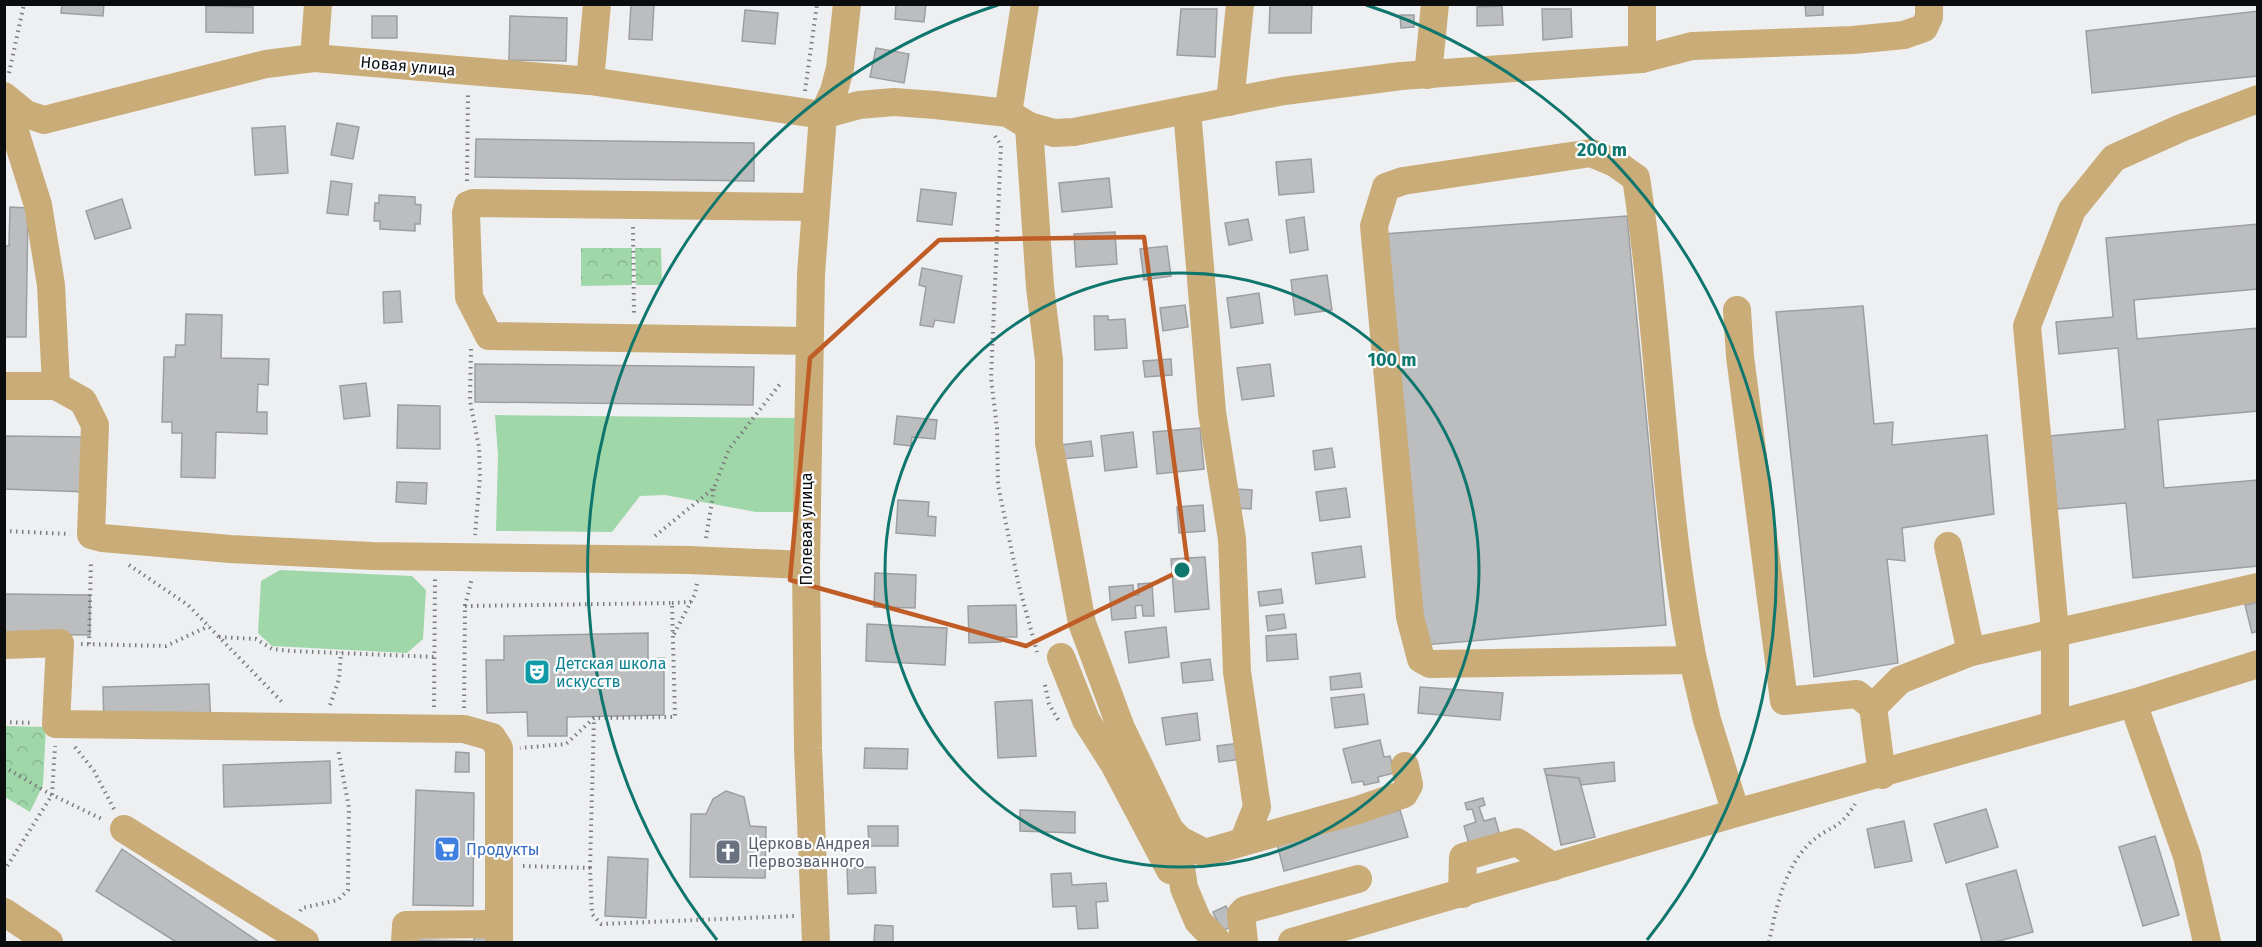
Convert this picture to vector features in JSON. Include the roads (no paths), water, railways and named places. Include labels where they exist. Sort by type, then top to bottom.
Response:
[{"type":"street","points":[[314,58],[318,4]]},
{"type":"street","points":[[590,81],[597,4]]},
{"type":"street","name":"Полевая улица","points":[[816,942],[808,748],[806,565],[809,341],[814,207],[812,114],[834,91],[840,69],[847,4]]},
{"type":"street","points":[[1025,4],[1019,120],[1049,360],[1048,443],[1082,623],[1120,728],[1170,830],[1179,854],[1184,888],[1198,921],[1218,942]]},
{"type":"street","points":[[1230,102],[1240,4]]},
{"type":"street","points":[[1428,75],[1435,4]]},
{"type":"street","points":[[1642,4],[1642,59]]},
{"type":"street","points":[[812,114],[859,105],[894,102],[1019,120],[1054,133],[1074,132],[1284,91],[1428,75],[1642,59],[1692,45],[1853,40],[1904,35],[1924,28],[1929,11]]},
{"type":"street","name":"Новая улица","points":[[5,92],[26,114],[44,120],[266,64],[314,58],[590,81],[812,114]]},
{"type":"street","points":[[5,92],[38,205],[51,285],[56,386]]},
{"type":"street","points":[[2055,724],[2055,631],[2027,326],[2051,259],[2072,210],[2114,158],[2233,106],[2258,99]]},
{"type":"street","points":[[1187,110],[1212,412],[1232,539],[1237,672],[1257,807],[1243,842]]},
{"type":"street","points":[[1693,660],[1430,664],[1421,659],[1410,617],[1374,225],[1386,187],[1402,181],[1591,153],[1615,163],[1636,178],[1647,247],[1679,590],[1707,720],[1736,813]]},
{"type":"street","points":[[809,341],[489,336],[469,297],[466,213],[468,205],[473,203],[814,207]]},
{"type":"street","points":[[1737,310],[1740,356],[1784,701],[1857,694],[1873,708],[1876,776]]},
{"type":"street","points":[[4,386],[56,386],[82,401],[95,425],[91,535],[230,549],[474,558],[701,560],[806,565]]},
{"type":"street","points":[[1948,546],[1971,652]]},
{"type":"street","points":[[1873,708],[1900,680],[1971,652],[2055,631],[2258,587]]},
{"type":"street","points":[[4,645],[60,643],[56,724],[464,729],[492,737],[499,748],[498,933],[406,925],[405,942]]},
{"type":"street","points":[[1050,660],[1114,764],[1166,865],[1184,888]]},
{"type":"street","points":[[1292,942],[1736,813],[2133,703],[2258,664]]},
{"type":"street","points":[[2133,703],[2187,856],[2207,942]]},
{"type":"street","points":[[1170,830],[1180,840],[1205,853],[1358,810],[1404,794],[1409,785],[1405,766]]},
{"type":"street","points":[[124,829],[296,937]]},
{"type":"street","points":[[1244,942],[1241,915],[1245,910],[1358,879]]},
{"type":"street","points":[[4,912],[49,942]]},
{"type":"street","points":[[1367,942],[1384,915]]},
{"type":"place","name":"Детская школа искусств","points":[[537,672]]},
{"type":"place","name":"Продукты","points":[[447,849]]},
{"type":"place","name":"Церковь Андрея Первозванного","points":[[728,852]]}]
